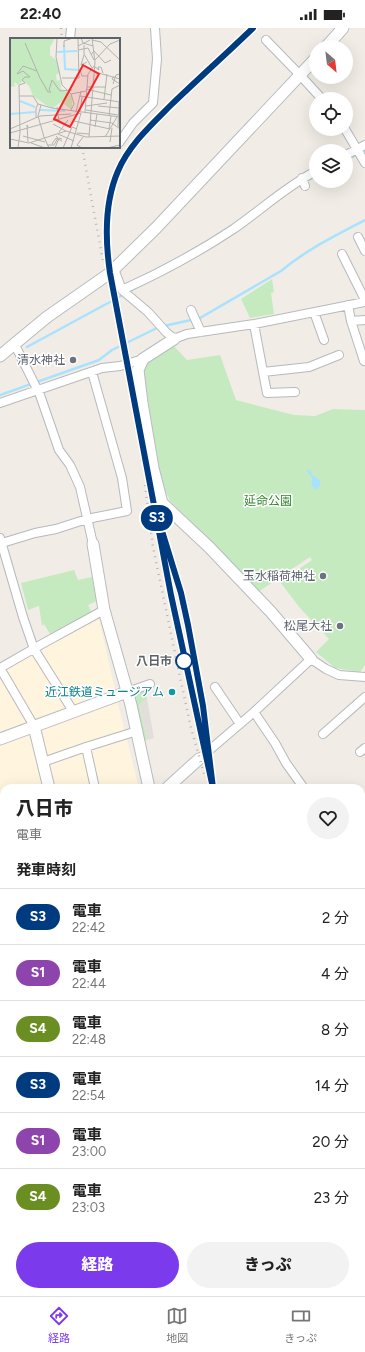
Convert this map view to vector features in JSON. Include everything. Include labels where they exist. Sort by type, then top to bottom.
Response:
[{"type":"street","points":[[70,38],[72,28]]},
{"type":"street","points":[[120,142],[133,123],[154,103],[156,59],[155,28]]},
{"type":"street","points":[[332,40],[343,28]]},
{"type":"street","points":[[266,40],[316,92]]},
{"type":"street","points":[[0,356],[47,317],[114,268],[156,228],[309,65]]},
{"type":"street","points":[[351,136],[361,147],[365,163]]},
{"type":"street","points":[[122,290],[152,277],[232,230],[309,177]]},
{"type":"street","points":[[358,237],[365,251]]},
{"type":"street","points":[[0,403],[102,368],[120,366],[142,359],[174,339],[187,334],[254,324],[348,306],[365,301],[342,254]]},
{"type":"street","points":[[114,268],[122,290],[148,312],[174,339]]},
{"type":"street","points":[[348,306],[351,321],[364,361]]},
{"type":"street","points":[[191,310],[201,332]]},
{"type":"street","points":[[314,312],[324,340]]},
{"type":"street","points":[[351,321],[365,320]]},
{"type":"street","points":[[254,324],[268,393],[295,392]]},
{"type":"street","points":[[15,345],[37,390],[59,450],[70,465],[80,487],[104,610],[126,692],[131,705],[148,784]]},
{"type":"street","points":[[263,372],[309,367],[339,355]]},
{"type":"street","points":[[142,359],[138,370],[142,403],[153,468],[162,503],[214,552],[271,612],[311,659],[326,669],[339,675],[365,677]]},
{"type":"street","points":[[73,711],[34,649],[1,540],[56,529],[87,519],[127,511],[122,478],[92,372]]},
{"type":"street","points":[[48,784],[34,726],[0,668],[104,610]]},
{"type":"street","points":[[171,784],[254,712],[311,659]]},
{"type":"street","points":[[0,739],[150,684]]},
{"type":"street","points":[[215,687],[240,724]]},
{"type":"street","points":[[323,734],[365,697]]},
{"type":"street","points":[[254,712],[275,742],[286,763],[300,784]]},
{"type":"street","points":[[43,762],[137,731]]},
{"type":"street","points":[[86,747],[94,784]]},
{"type":"shaded area","points":[[99,619],[138,784],[0,784],[0,668],[34,649]]},
{"type":"shaded area","points":[[147,698],[154,738],[147,740],[139,705]]},
{"type":"green space","points":[[272,279],[274,292],[271,293],[274,314],[250,318],[241,299]]},
{"type":"green space","name":"延命公園","points":[[173,345],[187,360],[220,355],[236,400],[294,415],[315,416],[333,409],[365,410],[365,665],[360,672],[335,668],[316,652],[329,639],[300,608],[280,582],[312,560],[310,557],[258,592],[208,538],[170,501],[165,490],[153,445],[141,371],[146,363]]},
{"type":"green space","points":[[74,570],[78,580],[92,577],[97,601],[88,605],[92,613],[50,634],[44,624],[42,626],[39,606],[28,610],[21,583]]},
{"type":"green space","points":[[145,690],[147,698],[139,705],[147,740],[144,741],[133,697],[135,693]]},
{"type":"water","points":[[307,469],[311,471],[312,475],[320,480],[320,486],[315,490],[311,481],[312,478]]},
{"type":"waterway","points":[[353,156],[365,150]]},
{"type":"waterway","points":[[164,326],[200,318],[281,271],[322,243],[365,220]]},
{"type":"waterway","points":[[27,347],[143,284]]},
{"type":"waterway","points":[[0,395],[99,360],[112,350],[159,327]]},
{"type":"railway","points":[[61,28],[62,38]]},
{"type":"railway","points":[[212,784],[171,595],[110,273],[107,247],[107,221],[113,183],[118,171],[134,145],[147,129],[179,97],[253,28]]},
{"type":"railway","points":[[82,148],[103,261]]},
{"type":"railway","points":[[145,485],[153,547],[191,728],[205,777]]},
{"type":"railway","points":[[168,551],[181,593],[188,625],[203,706],[207,740]]},
{"type":"train","name":"S3","points":[[212,784],[171,595],[110,273],[106,227],[112,188],[118,171],[127,154],[150,126],[194,82],[253,28]]},
{"type":"train","name":"S3","points":[[158,518],[181,593],[188,625],[199,679],[212,784]]},
{"type":"place","name":"清水神社","points":[[73,360]]},
{"type":"place","name":"玉水稲荷神社","points":[[323,576]]},
{"type":"place","name":"松尾大社","points":[[340,626]]},
{"type":"place","name":"八日市","points":[[184,661]]},
{"type":"place","name":"近江鉄道ミュージアム","points":[[172,692]]}]
